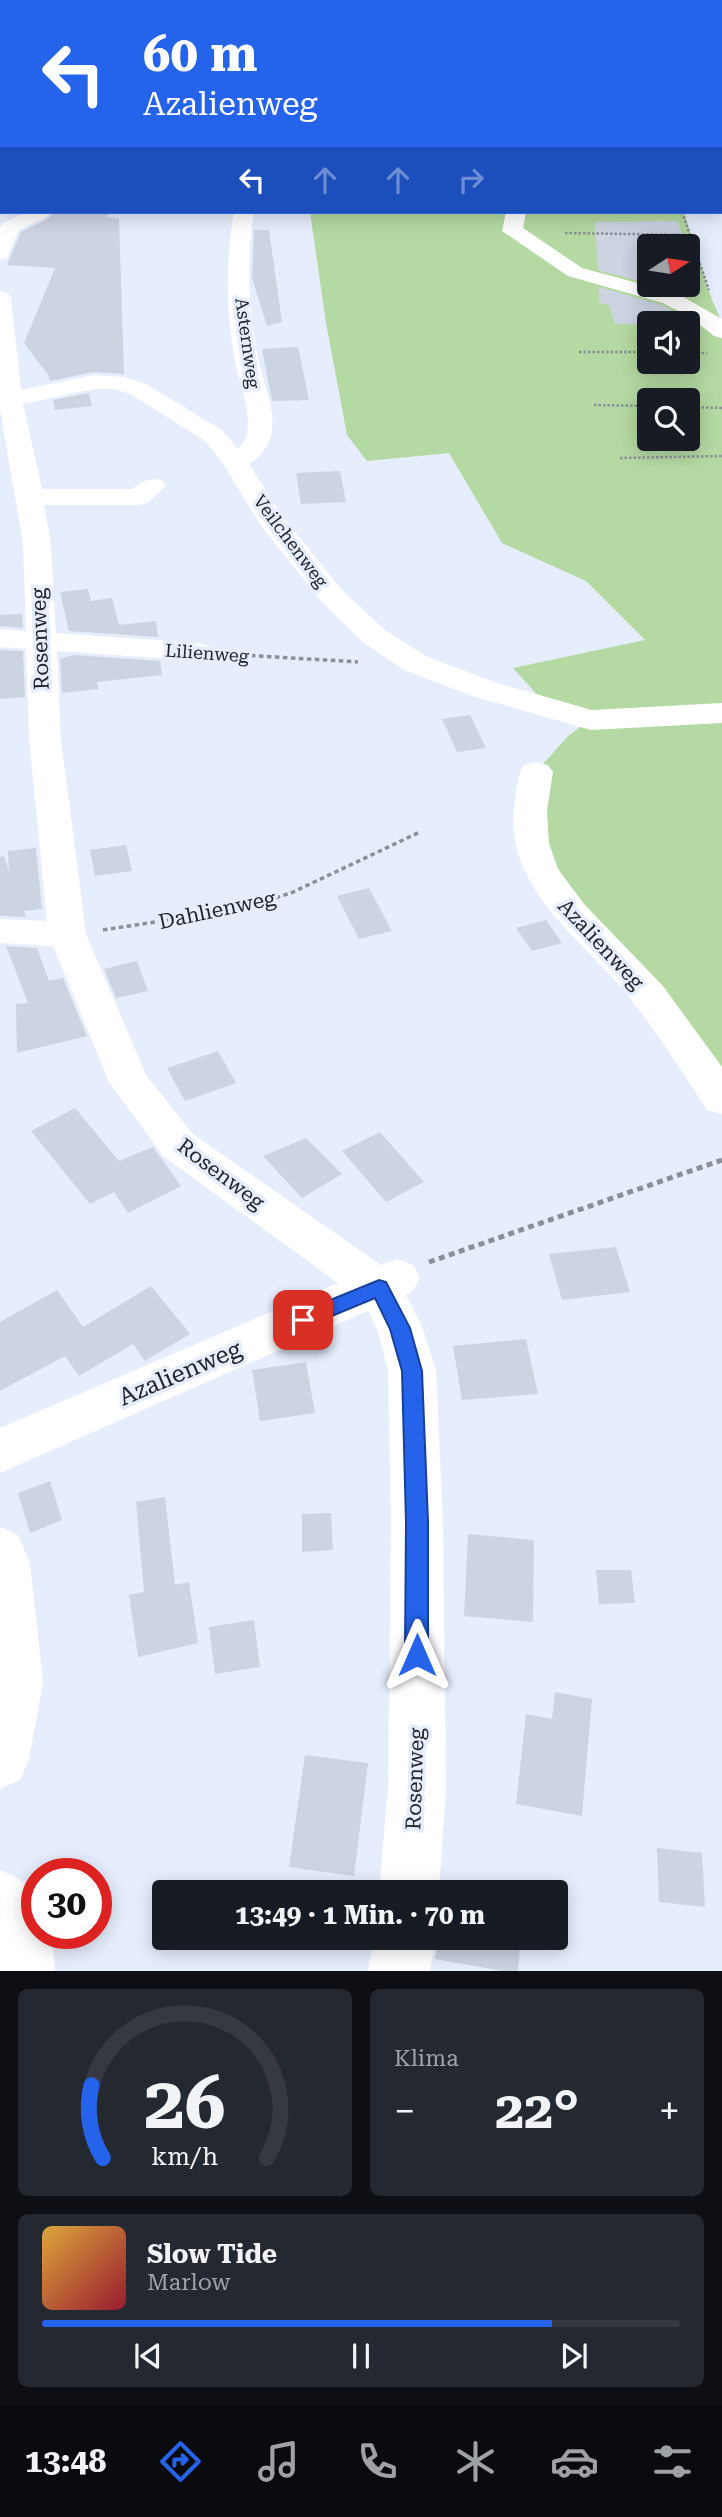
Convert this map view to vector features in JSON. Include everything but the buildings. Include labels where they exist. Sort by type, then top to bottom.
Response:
[{"type":"street","points":[[0,254],[5,225],[35,214]]},
{"type":"street","name":"Asternweg","points":[[234,462],[255,446],[260,431],[247,360],[239,272],[240,232],[244,214]]},
{"type":"street","points":[[517,222],[559,264],[579,274],[649,291],[706,315],[722,331]]},
{"type":"street","name":"Rosenweg","points":[[0,298],[5,399],[30,497],[37,544],[45,739],[67,934],[129,1082],[178,1145],[388,1283],[412,1371],[417,1522],[417,1788],[410,1880]]},
{"type":"street","name":"Veilchenweg","points":[[5,399],[94,382],[116,382],[138,389],[214,436],[271,520],[332,596],[375,637],[415,663],[483,689],[591,720],[722,713]]},
{"type":"street","points":[[30,497],[138,497],[153,486]]},
{"type":"street","name":"Lilienweg","points":[[0,638],[199,652]]},
{"type":"street","name":"Azalienweg","points":[[536,772],[529,803],[534,860],[560,903],[637,980],[679,1035],[722,1099]]},
{"type":"street","points":[[0,931],[67,934]]},
{"type":"street","name":"Azalienweg","points":[[0,1451],[388,1283]]},
{"type":"street","points":[[0,1552],[4,1563],[15,1682],[0,1760]]},
{"type":"street","points":[[0,1900],[21,1926],[24,1971]]},
{"type":"street","points":[[399,1971],[403,1950]]},
{"type":"path","points":[[683,214],[690,234]]},
{"type":"path","points":[[517,222],[677,234]]},
{"type":"path","points":[[700,264],[710,293]]},
{"type":"path","points":[[579,352],[637,352]]},
{"type":"path","points":[[594,405],[637,406]]},
{"type":"path","points":[[700,407],[722,408]]},
{"type":"path","points":[[620,458],[722,456]]},
{"type":"path","name":"Lilienweg","points":[[199,652],[415,663]]},
{"type":"path","name":"Dahlienweg","points":[[67,934],[239,909],[291,894],[420,832]]},
{"type":"path","points":[[463,1251],[722,1160]]},
{"type":"green space","points":[[310,214],[685,214],[691,234],[637,234],[637,298],[700,298],[700,262],[722,322],[722,1099],[534,860],[536,772],[568,736],[590,720],[550,709],[513,668],[645,640],[586,581],[502,543],[449,453],[367,461],[347,435],[326,323]]},
{"type":"route","points":[[303,1320],[379,1288],[400,1328],[412,1371],[417,1522],[417,1655]]}]
